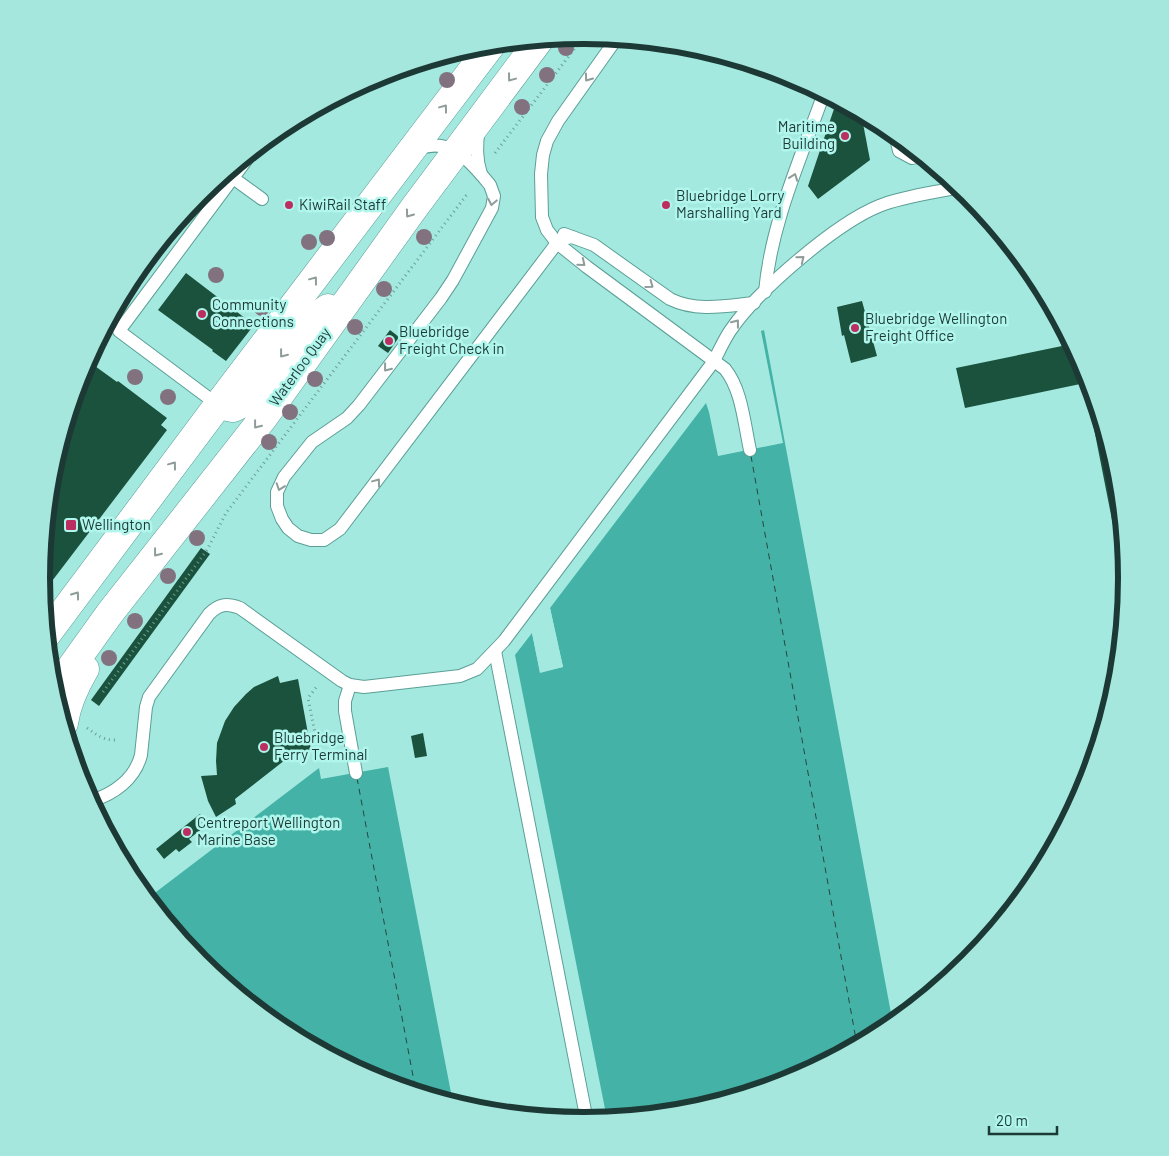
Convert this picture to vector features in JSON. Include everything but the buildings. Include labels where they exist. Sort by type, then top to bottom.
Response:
[{"type":"main road","name":"Waterloo Quay","points":[[61,681],[110,613],[264,416],[456,151],[535,46]]},
{"type":"main road","points":[[53,627],[485,53]]},
{"type":"main road","points":[[218,405],[233,408],[246,402],[307,324],[358,286]]},
{"type":"main road","points":[[67,709],[74,689],[95,652],[110,613]]},
{"type":"lane","points":[[612,45],[558,121],[547,141],[543,155],[542,217],[547,230],[557,243],[586,267],[725,369],[732,378],[737,392],[750,450]]},
{"type":"lane","points":[[765,292],[768,261],[778,222],[822,99]]},
{"type":"lane","points":[[481,174],[477,149],[482,117]]},
{"type":"lane","points":[[411,152],[424,146],[450,147],[481,174],[493,191],[493,203],[481,230],[441,298],[359,405],[346,418],[312,442],[284,476],[277,492],[277,506],[288,528],[298,536],[311,540],[324,540],[340,529],[557,243],[562,239],[572,237]]},
{"type":"lane","points":[[898,146],[899,151],[914,157]]},
{"type":"lane","points":[[218,405],[119,331],[238,171]]},
{"type":"lane","points":[[233,178],[262,199]]},
{"type":"lane","points":[[98,799],[114,792],[124,784],[135,769],[141,754],[146,707],[150,697],[203,622],[216,607],[224,604],[240,608],[350,685],[364,687],[460,676],[477,669],[495,651],[714,361],[730,331],[754,303],[793,266],[854,219],[897,200],[951,190]]},
{"type":"lane","points":[[547,230],[594,245],[670,299],[680,304],[692,307],[708,307],[754,303]]},
{"type":"lane","points":[[495,651],[585,1112]]},
{"type":"lane","points":[[350,685],[345,701],[345,711],[356,773]]},
{"type":"path","points":[[496,153],[578,44]]},
{"type":"path","points":[[98,698],[206,550],[232,505],[468,193]]},
{"type":"path","points":[[308,736],[315,733],[308,698],[321,681]]},
{"type":"path","points":[[74,724],[107,740],[115,740]]},
{"type":"water","points":[[764,330],[891,1015],[852,1041],[821,1057],[789,1072],[756,1084],[689,1102],[654,1108],[605,1111],[515,655],[532,633],[540,672],[563,667],[550,608],[706,403],[718,456],[783,443],[761,331]]},
{"type":"water","points":[[388,767],[452,1095],[380,1072],[317,1041],[288,1022],[232,980],[183,930],[157,898],[156,892],[319,768],[321,779]]},
{"type":"pier","points":[[550,608],[563,667],[540,673],[532,633],[534,631],[542,670],[560,665],[548,610]]},
{"type":"ferry route","points":[[751,456],[856,1038]]},
{"type":"ferry route","points":[[357,778],[415,1084]]},
{"type":"place","name":"Maritime Building","points":[[845,136]]},
{"type":"place","name":"KiwiRail Staff","points":[[289,205]]},
{"type":"place","name":"Bluebridge Lorry Marshalling Yard","points":[[666,205]]},
{"type":"place","name":"Community Connections","points":[[202,314]]},
{"type":"place","name":"Bluebridge Wellington Freight Office","points":[[855,328]]},
{"type":"place","name":"Bluebridge Freight Check in","points":[[389,341]]},
{"type":"place","name":"Wellington","points":[[71,525]]},
{"type":"place","name":"Bluebridge Ferry Terminal","points":[[264,747]]},
{"type":"place","name":"Centreport Wellington Marine Base","points":[[187,832]]}]
